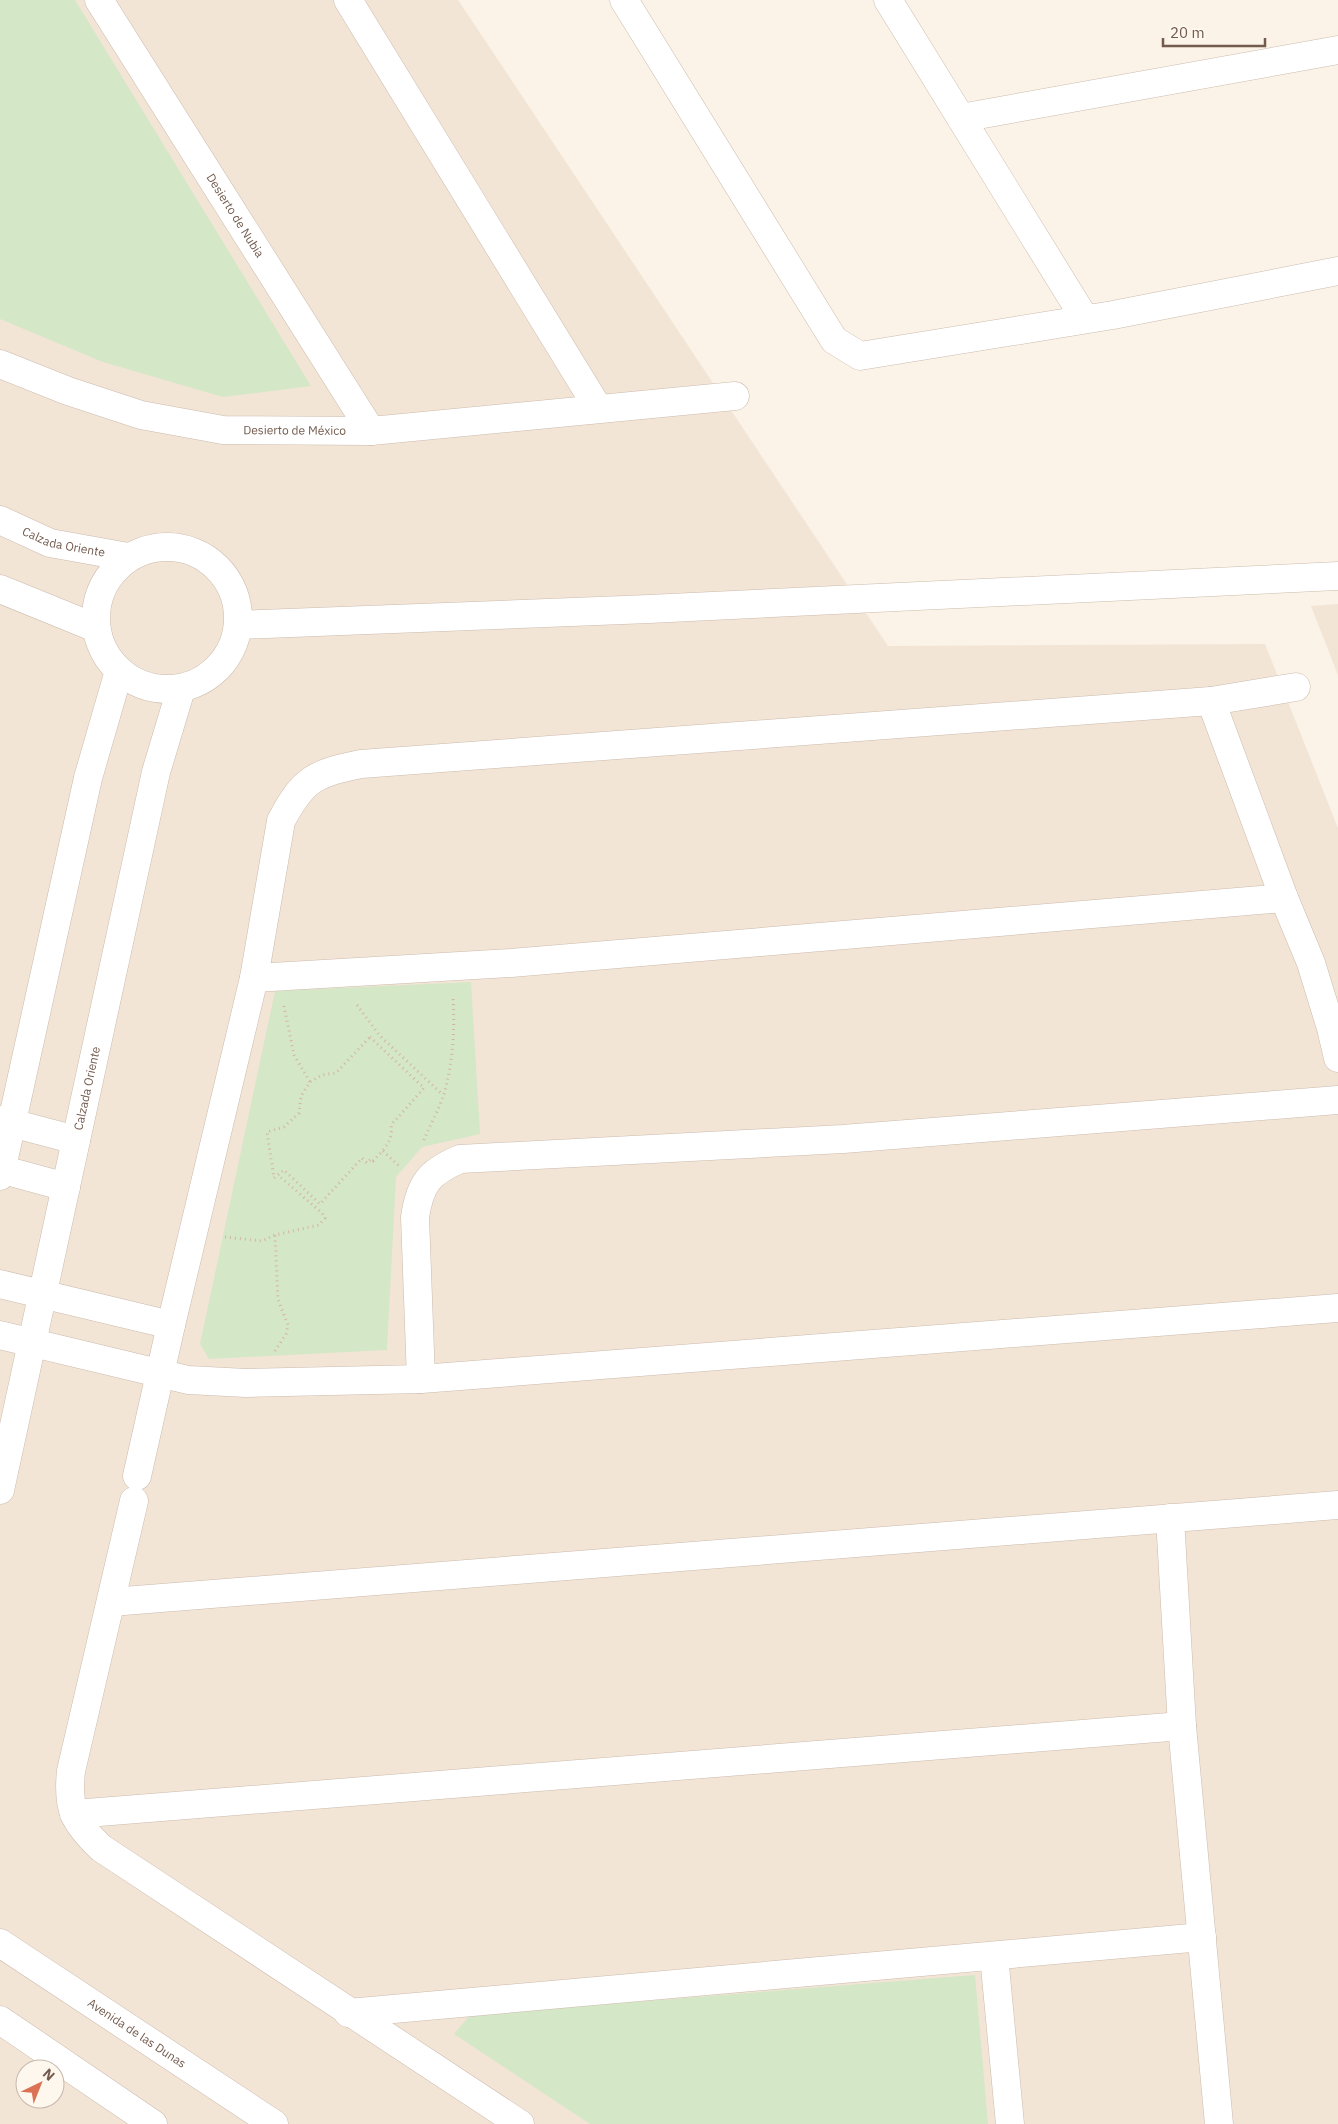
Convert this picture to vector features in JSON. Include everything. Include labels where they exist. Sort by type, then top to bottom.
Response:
[{"type":"street","name":"Desierto de Nubia","points":[[98,0],[371,431]]},
{"type":"street","points":[[348,0],[598,408]]},
{"type":"street","points":[[624,0],[834,340],[860,356],[1085,320],[1338,271]]},
{"type":"street","points":[[888,0],[1085,320]]},
{"type":"street","points":[[961,118],[1338,50]]},
{"type":"street","name":"Desierto de México","points":[[0,364],[68,391],[141,414],[223,430],[371,431],[735,396]]},
{"type":"street","name":"Calzada Oriente","points":[[0,520],[50,543],[128,557]]},
{"type":"street","points":[[172,546],[194,552],[214,564],[229,581],[237,602],[238,626],[233,647],[221,666],[202,681],[181,689],[159,690],[137,684],[118,671],[104,651],[96,628],[96,608],[101,588],[113,570],[128,557],[149,548],[172,546]]},
{"type":"street","points":[[238,626],[668,608],[1338,576]]},
{"type":"street","points":[[0,589],[96,628]]},
{"type":"street","points":[[66,1187],[0,1172],[6,1122],[88,778],[118,671]]},
{"type":"street","points":[[520,2124],[348,2013],[101,1848],[82,1830],[74,1814],[69,1793],[71,1771],[111,1602],[170,1325],[266,977],[281,821],[292,800],[306,782],[332,770],[361,764],[1211,701],[1296,687]]},
{"type":"street","name":"Calzada Oriente","points":[[0,1490],[156,772],[181,689]]},
{"type":"street","points":[[1211,701],[1284,898],[1311,963],[1332,1028],[1338,1058]]},
{"type":"street","points":[[266,977],[520,962],[1284,898]]},
{"type":"street","points":[[421,1379],[415,1217],[418,1197],[426,1181],[436,1171],[460,1159],[843,1139],[1338,1100]]},
{"type":"street","points":[[6,1122],[76,1140]]},
{"type":"street","points":[[0,1284],[170,1325]]},
{"type":"street","points":[[0,1335],[188,1380],[237,1383],[421,1379],[1338,1308]]},
{"type":"street","points":[[111,1602],[1338,1505]]},
{"type":"street","points":[[1170,1518],[1182,1726],[1219,2124]]},
{"type":"street","points":[[74,1814],[1182,1726]]},
{"type":"street","points":[[348,2013],[1202,1937]]},
{"type":"street","name":"Avenida de las Dunas","points":[[0,1943],[274,2124]]},
{"type":"street","points":[[994,1956],[1010,2124]]},
{"type":"street","points":[[0,2020],[153,2124]]},
{"type":"path","points":[[266,977],[294,1055],[310,1082]]},
{"type":"path","points":[[423,1143],[443,1095],[454,1041],[452,996]]},
{"type":"path","points":[[353,999],[380,1036],[443,1095]]},
{"type":"path","points":[[370,1037],[424,1088],[391,1124],[392,1140],[373,1161],[371,1159],[367,1163],[362,1158],[320,1204],[284,1170],[274,1178],[266,1132],[284,1127],[299,1113],[301,1096],[310,1082],[322,1075],[336,1073],[370,1037]]},
{"type":"path","points":[[382,1151],[401,1168],[406,1161]]},
{"type":"path","points":[[218,1236],[262,1241],[275,1235],[319,1225],[325,1218],[278,1175]]},
{"type":"path","points":[[270,1358],[286,1334],[288,1325],[278,1300],[275,1235]]},
{"type":"shaded area","points":[[0,0],[458,0],[888,646],[1265,644],[1338,828],[1338,2124],[0,2124]]},
{"type":"shaded area","points":[[1338,604],[1338,675],[1311,606]]},
{"type":"green space","points":[[0,0],[75,0],[311,386],[223,397],[103,362],[0,319]]},
{"type":"green space","points":[[471,982],[480,1134],[422,1147],[396,1177],[387,1350],[209,1359],[200,1344],[275,991]]},
{"type":"green space","points":[[975,1975],[988,2124],[590,2124],[454,2034],[470,2015]]}]
